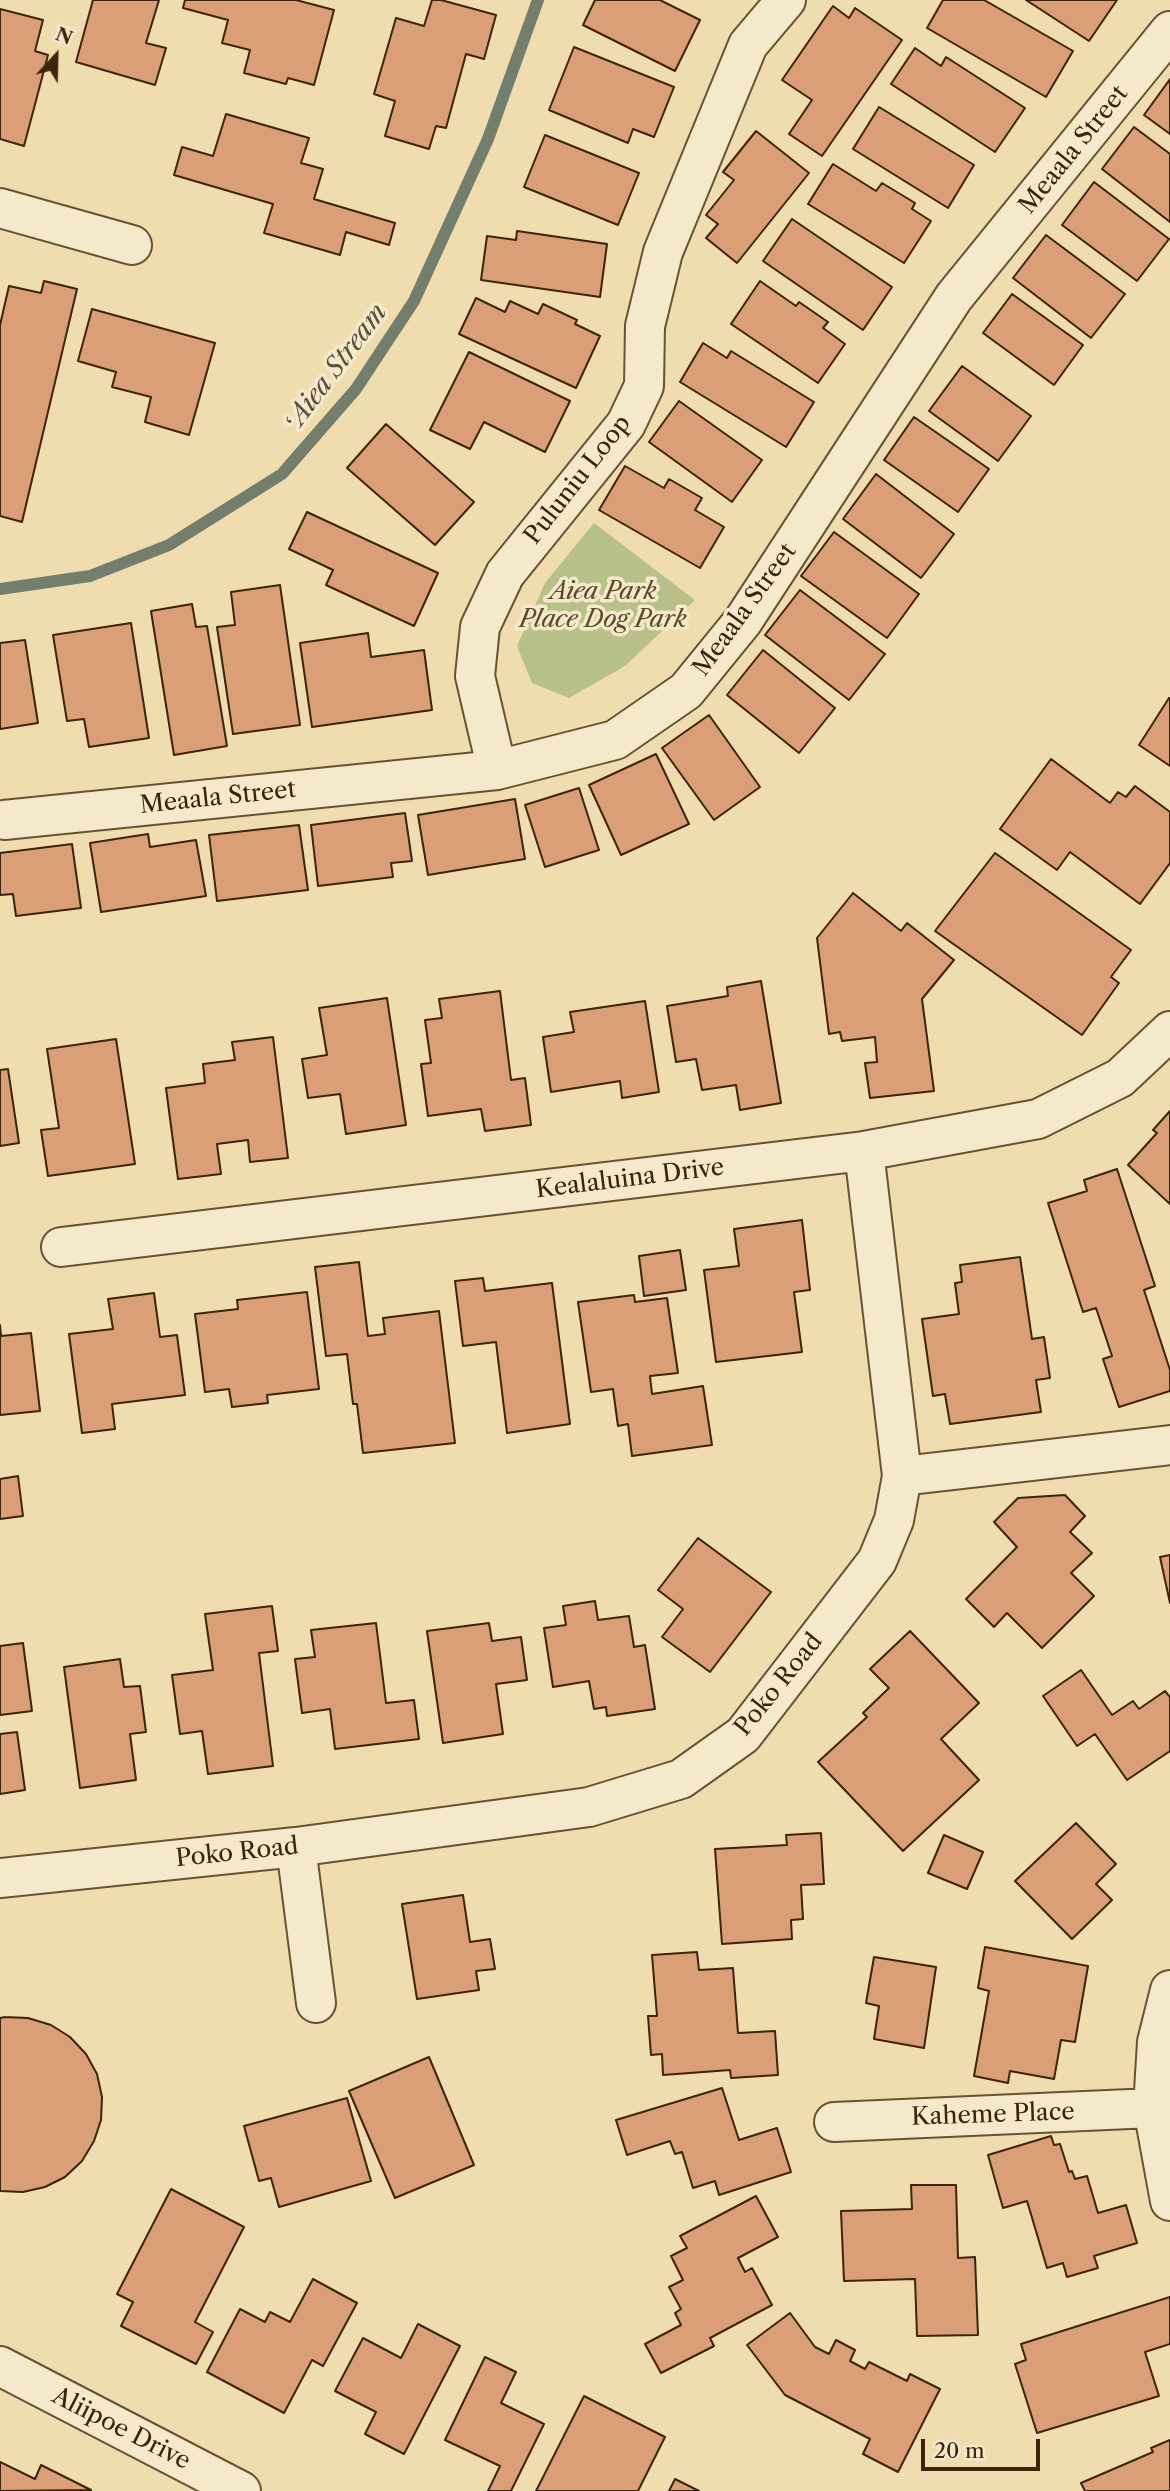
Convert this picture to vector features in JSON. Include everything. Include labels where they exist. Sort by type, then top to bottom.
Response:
[{"type":"street","name":"Puluniu Loop","points":[[497,770],[475,676],[480,627],[505,574],[626,424],[644,386],[646,326],[663,252],[748,45],[786,0]]},
{"type":"street","name":"Meaala Street","points":[[4,820],[497,770],[615,740],[686,691],[743,621],[954,297],[1170,31]]},
{"type":"street","points":[[0,208],[132,245]]},
{"type":"street","name":"Kealaluina Drive","points":[[61,1247],[864,1151],[1038,1119],[1120,1078],[1170,1031]]},
{"type":"street","name":"Poko Road","points":[[0,1878],[296,1847],[589,1807],[681,1779],[743,1735],[877,1561],[894,1520],[902,1476],[864,1151]]},
{"type":"street","points":[[902,1476],[1170,1445]]},
{"type":"street","points":[[296,1847],[316,2003]]},
{"type":"street","points":[[1170,1990],[1157,2042],[1153,2108],[1170,2201]]},
{"type":"street","name":"Kaheme Place","points":[[834,2122],[1153,2108]]},
{"type":"street","name":"Aliipoe Drive","points":[[0,2366],[241,2491]]},
{"type":"green space","name":"Aiea Park Place Dog Park","points":[[594,523],[695,600],[625,666],[569,698],[532,683],[517,646],[545,583]]},
{"type":"building","points":[[93,0],[159,0],[146,43],[166,48],[155,85],[76,62]]},
{"type":"building","points":[[185,0],[296,0],[334,10],[314,85],[288,78],[286,84],[244,73],[250,50],[222,43],[228,20],[183,8]]},
{"type":"building","points":[[432,0],[496,15],[484,59],[466,54],[446,128],[436,126],[429,149],[385,136],[395,101],[374,94],[396,18],[424,26]]},
{"type":"building","points":[[595,0],[660,0],[700,20],[675,71],[583,25]]},
{"type":"building","points":[[943,0],[984,0],[1073,51],[1046,97],[927,28]]},
{"type":"building","points":[[1026,0],[1117,0],[1089,41]]},
{"type":"building","points":[[833,6],[849,18],[855,8],[902,40],[822,156],[789,134],[812,100],[782,80]]},
{"type":"building","points":[[0,9],[43,20],[35,51],[48,55],[24,146],[0,139]]},
{"type":"building","points":[[574,47],[674,87],[654,137],[633,129],[628,143],[549,110]]},
{"type":"building","points":[[915,48],[941,66],[946,57],[1025,108],[995,152],[891,84]]},
{"type":"building","points":[[1170,79],[1170,134],[1144,115]]},
{"type":"building","points":[[879,107],[974,165],[948,208],[853,149]]},
{"type":"building","points":[[226,114],[309,138],[301,163],[323,169],[314,199],[395,223],[389,245],[346,232],[340,255],[264,233],[273,204],[174,175],[182,147],[213,156]]},
{"type":"building","points":[[1134,127],[1170,154],[1170,222],[1102,169]]},
{"type":"building","points":[[756,131],[809,173],[737,263],[706,238],[718,224],[706,215],[734,180],[723,172]]},
{"type":"building","points":[[545,135],[639,173],[618,225],[524,187]]},
{"type":"building","points":[[833,164],[876,191],[882,183],[915,203],[912,209],[931,221],[904,263],[808,204]]},
{"type":"building","points":[[1094,182],[1169,239],[1137,281],[1062,225]]},
{"type":"building","points":[[792,219],[892,287],[863,330],[763,261]]},
{"type":"building","points":[[517,231],[607,244],[600,297],[481,280],[487,236],[516,240]]},
{"type":"building","points":[[1046,235],[1125,294],[1091,338],[1013,278]]},
{"type":"building","points":[[44,281],[77,289],[22,522],[0,516],[0,325],[9,286],[41,293]]},
{"type":"building","points":[[760,281],[796,306],[799,302],[828,322],[823,328],[845,344],[818,383],[731,324]]},
{"type":"building","points":[[1012,294],[1083,345],[1054,385],[983,333]]},
{"type":"building","points":[[476,298],[505,312],[510,301],[538,314],[543,304],[577,320],[575,324],[600,336],[576,388],[459,334]]},
{"type":"building","points":[[92,309],[215,343],[189,435],[145,422],[151,397],[112,387],[116,372],[78,361]]},
{"type":"building","points":[[703,343],[727,358],[731,351],[814,402],[786,447],[680,382]]},
{"type":"building","points":[[469,352],[570,401],[545,452],[484,422],[470,449],[430,430]]},
{"type":"building","points":[[962,366],[1031,416],[998,461],[929,411]]},
{"type":"building","points":[[679,401],[762,460],[732,502],[649,442]]},
{"type":"building","points":[[914,417],[989,469],[958,512],[884,460]]},
{"type":"building","points":[[386,424],[474,502],[435,545],[347,468]]},
{"type":"building","points":[[625,466],[664,488],[669,479],[702,498],[695,510],[724,527],[700,568],[599,510]]},
{"type":"building","points":[[876,474],[954,534],[921,578],[843,519]]},
{"type":"building","points":[[307,512],[438,573],[414,626],[326,585],[333,570],[289,549]]},
{"type":"building","points":[[834,532],[919,594],[887,638],[801,576]]},
{"type":"building","points":[[280,585],[300,725],[233,734],[217,627],[235,625],[231,592]]},
{"type":"building","points":[[800,590],[885,654],[849,700],[765,635]]},
{"type":"building","points":[[192,604],[196,627],[207,626],[227,746],[174,755],[151,611]]},
{"type":"building","points":[[131,623],[149,738],[89,747],[84,719],[67,721],[53,635]]},
{"type":"building","points":[[368,633],[371,657],[424,650],[432,710],[312,727],[300,643]]},
{"type":"building","points":[[25,640],[38,723],[0,729],[0,643]]},
{"type":"building","points":[[763,650],[835,708],[799,753],[727,695]]},
{"type":"building","points":[[1170,699],[1170,766],[1139,745]]},
{"type":"building","points":[[709,715],[760,787],[714,820],[662,748]]},
{"type":"building","points":[[656,754],[689,824],[621,855],[589,785]]},
{"type":"building","points":[[1051,759],[1110,803],[1118,792],[1126,797],[1135,786],[1170,812],[1170,863],[1140,904],[1070,852],[1057,870],[1000,829]]},
{"type":"building","points":[[579,788],[599,850],[545,867],[525,805]]},
{"type":"building","points":[[515,799],[525,859],[428,875],[418,815]]},
{"type":"building","points":[[405,813],[412,861],[391,863],[393,877],[318,886],[311,825]]},
{"type":"building","points":[[299,825],[308,890],[217,901],[209,835]]},
{"type":"building","points":[[148,834],[150,847],[196,840],[206,896],[101,912],[90,843]]},
{"type":"building","points":[[72,844],[81,908],[16,916],[13,894],[0,895],[0,853]]},
{"type":"building","points":[[995,853],[1131,950],[1111,977],[1119,983],[1082,1035],[935,931]]},
{"type":"building","points":[[853,893],[901,931],[907,923],[954,960],[922,999],[934,1091],[870,1098],[865,1063],[877,1062],[875,1037],[842,1041],[840,1032],[829,1034],[817,938]]},
{"type":"building","points":[[761,981],[781,1103],[740,1110],[736,1085],[702,1090],[696,1059],[676,1062],[667,1006],[728,996],[727,987]]},
{"type":"building","points":[[500,991],[511,1080],[525,1078],[531,1125],[485,1131],[481,1109],[428,1116],[421,1064],[431,1063],[425,1020],[442,1018],[439,999]]},
{"type":"building","points":[[387,998],[406,1125],[346,1134],[340,1094],[308,1098],[302,1059],[327,1055],[319,1008]]},
{"type":"building","points":[[645,1001],[659,1092],[622,1098],[620,1081],[551,1092],[543,1037],[574,1032],[570,1012]]},
{"type":"building","points":[[273,1037],[288,1158],[250,1162],[248,1140],[217,1144],[221,1174],[178,1179],[166,1088],[205,1083],[203,1064],[235,1060],[232,1042]]},
{"type":"building","points":[[116,1039],[135,1164],[48,1176],[41,1130],[59,1128],[47,1049]]},
{"type":"building","points":[[8,1069],[19,1143],[0,1146],[0,1070]]},
{"type":"building","points":[[1170,1111],[1170,1204],[1128,1165],[1157,1133],[1153,1130]]},
{"type":"building","points":[[1117,1169],[1155,1286],[1144,1290],[1170,1370],[1170,1391],[1119,1407],[1103,1359],[1112,1356],[1096,1308],[1083,1312],[1048,1203],[1087,1191],[1084,1180]]},
{"type":"building","points":[[802,1220],[810,1290],[794,1292],[802,1352],[716,1362],[704,1270],[739,1266],[734,1229]]},
{"type":"building","points":[[680,1250],[686,1290],[644,1296],[639,1256]]},
{"type":"building","points":[[1020,1257],[1032,1339],[1044,1337],[1050,1378],[1036,1380],[1041,1412],[950,1424],[945,1394],[933,1396],[922,1319],[959,1314],[955,1283],[962,1282],[960,1265]]},
{"type":"building","points":[[359,1262],[368,1336],[385,1334],[383,1318],[439,1311],[455,1443],[363,1453],[347,1354],[326,1356],[315,1267]]},
{"type":"building","points":[[483,1278],[485,1291],[552,1283],[570,1424],[507,1433],[496,1342],[463,1346],[455,1281]]},
{"type":"building","points":[[307,1292],[319,1389],[267,1395],[268,1403],[232,1407],[229,1389],[205,1392],[195,1314],[238,1309],[237,1300]]},
{"type":"building","points":[[154,1293],[160,1337],[177,1335],[185,1395],[112,1404],[115,1429],[82,1433],[69,1334],[113,1329],[108,1299]]},
{"type":"building","points":[[634,1295],[635,1302],[667,1298],[678,1373],[650,1376],[652,1394],[703,1386],[712,1445],[632,1456],[628,1424],[618,1426],[613,1389],[591,1392],[578,1302]]},
{"type":"building","points":[[0,1325],[1,1336],[31,1333],[40,1411],[0,1415]]},
{"type":"building","points":[[18,1476],[23,1516],[0,1519],[0,1479]]},
{"type":"building","points":[[1065,1495],[1085,1516],[1070,1532],[1092,1553],[1071,1573],[1094,1596],[1042,1648],[1007,1613],[994,1627],[966,1599],[1017,1547],[994,1522],[1018,1498]]},
{"type":"building","points":[[698,1538],[771,1592],[710,1672],[662,1637],[683,1609],[658,1590]]},
{"type":"building","points":[[1170,1555],[1170,1603],[1160,1557]]},
{"type":"building","points":[[595,1601],[598,1620],[629,1616],[634,1647],[645,1645],[655,1709],[607,1716],[606,1707],[594,1709],[589,1681],[553,1687],[544,1628],[566,1625],[563,1606]]},
{"type":"building","points":[[272,1606],[278,1651],[259,1653],[273,1766],[208,1774],[202,1731],[180,1734],[172,1675],[213,1670],[205,1614]]},
{"type":"building","points":[[376,1623],[386,1703],[414,1700],[419,1739],[335,1749],[330,1709],[302,1713],[295,1659],[315,1657],[311,1630]]},
{"type":"building","points":[[489,1623],[492,1641],[521,1637],[527,1680],[496,1684],[503,1734],[443,1743],[427,1631]]},
{"type":"building","points":[[910,1631],[979,1703],[941,1739],[979,1780],[903,1851],[818,1762],[867,1717],[863,1713],[889,1688],[870,1669]]},
{"type":"building","points":[[23,1643],[32,1711],[0,1715],[0,1646]]},
{"type":"building","points":[[120,1659],[124,1687],[140,1686],[146,1732],[130,1734],[136,1780],[80,1788],[64,1667]]},
{"type":"building","points":[[1081,1670],[1112,1715],[1133,1701],[1139,1709],[1165,1691],[1170,1697],[1170,1751],[1127,1780],[1095,1734],[1077,1746],[1043,1696]]},
{"type":"building","points":[[17,1732],[25,1790],[0,1794],[0,1734]]},
{"type":"building","points":[[1076,1823],[1116,1864],[1096,1884],[1112,1900],[1072,1939],[1015,1881]]},
{"type":"building","points":[[821,1833],[824,1884],[801,1885],[803,1919],[791,1920],[792,1939],[722,1944],[715,1849],[787,1845],[786,1835]]},
{"type":"building","points":[[944,1835],[983,1852],[967,1889],[928,1873]]},
{"type":"building","points":[[463,1895],[470,1942],[490,1939],[495,1969],[476,1971],[479,1990],[417,1999],[402,1904]]},
{"type":"building","points":[[985,1947],[1088,1966],[1075,2042],[1061,2040],[1054,2079],[1010,2071],[1008,2083],[974,2076],[989,1991],[978,1988]]},
{"type":"building","points":[[697,1952],[699,1970],[733,1968],[738,2033],[775,2031],[778,2075],[731,2078],[730,2070],[663,2075],[662,2054],[651,2055],[648,2016],[657,2016],[652,1955]]},
{"type":"building","points":[[874,1957],[936,1967],[924,2048],[874,2039],[879,2006],[866,2003]]},
{"type":"building","points":[[0,2018],[28,2018],[51,2025],[70,2037],[86,2054],[97,2074],[102,2097],[101,2120],[94,2141],[82,2161],[65,2177],[45,2187],[23,2192],[0,2191]]},
{"type":"building","points":[[429,2057],[474,2165],[395,2198],[349,2091]]},
{"type":"building","points":[[722,2088],[739,2140],[777,2128],[791,2172],[719,2195],[715,2181],[693,2188],[682,2152],[675,2154],[670,2141],[627,2155],[616,2120]]},
{"type":"building","points":[[347,2098],[371,2181],[279,2207],[271,2178],[259,2181],[244,2126]]},
{"type":"building","points":[[1051,2136],[1054,2145],[1060,2144],[1069,2172],[1072,2171],[1075,2179],[1087,2176],[1098,2213],[1126,2205],[1137,2243],[1094,2256],[1098,2268],[1067,2277],[1063,2263],[1047,2268],[1027,2201],[1003,2208],[988,2155]]},
{"type":"building","points":[[911,2185],[956,2185],[958,2258],[975,2257],[978,2335],[917,2336],[915,2279],[844,2281],[841,2211],[912,2209]]},
{"type":"building","points":[[171,2189],[244,2227],[195,2322],[213,2332],[196,2364],[121,2326],[133,2302],[117,2294]]},
{"type":"building","points":[[756,2196],[778,2237],[738,2258],[745,2272],[752,2268],[772,2305],[710,2338],[714,2346],[661,2373],[645,2344],[681,2325],[675,2313],[681,2309],[669,2287],[683,2280],[671,2256],[687,2248],[680,2236]]},
{"type":"building","points":[[313,2279],[357,2303],[323,2366],[312,2360],[284,2413],[207,2372],[240,2309],[265,2322],[270,2312],[290,2322]]},
{"type":"building","points":[[1170,2297],[1170,2344],[1145,2352],[1159,2396],[1037,2433],[1015,2364],[1026,2360],[1021,2344]]},
{"type":"building","points":[[790,2313],[815,2347],[829,2354],[836,2340],[855,2350],[850,2361],[865,2369],[869,2362],[907,2381],[910,2374],[940,2389],[898,2472],[863,2454],[870,2439],[785,2395],[747,2345]]},
{"type":"building","points":[[418,2324],[460,2346],[404,2454],[365,2434],[376,2412],[335,2391],[363,2338],[401,2358]]},
{"type":"building","points":[[485,2357],[516,2372],[501,2403],[544,2424],[511,2491],[488,2491],[500,2466],[445,2440]]},
{"type":"building","points":[[584,2396],[665,2437],[638,2491],[536,2491]]},
{"type":"building","points":[[1170,2440],[1170,2491],[1085,2491],[1081,2483],[1153,2452],[1151,2448]]},
{"type":"building","points":[[0,2462],[35,2479],[41,2465],[91,2490],[0,2491]]},
{"type":"building","points":[[675,2479],[699,2491],[669,2491]]},
{"type":"waterway","name":"ʻAiea Stream","points":[[0,589],[90,576],[169,545],[282,474],[356,389],[414,301],[488,139],[538,0]]}]
